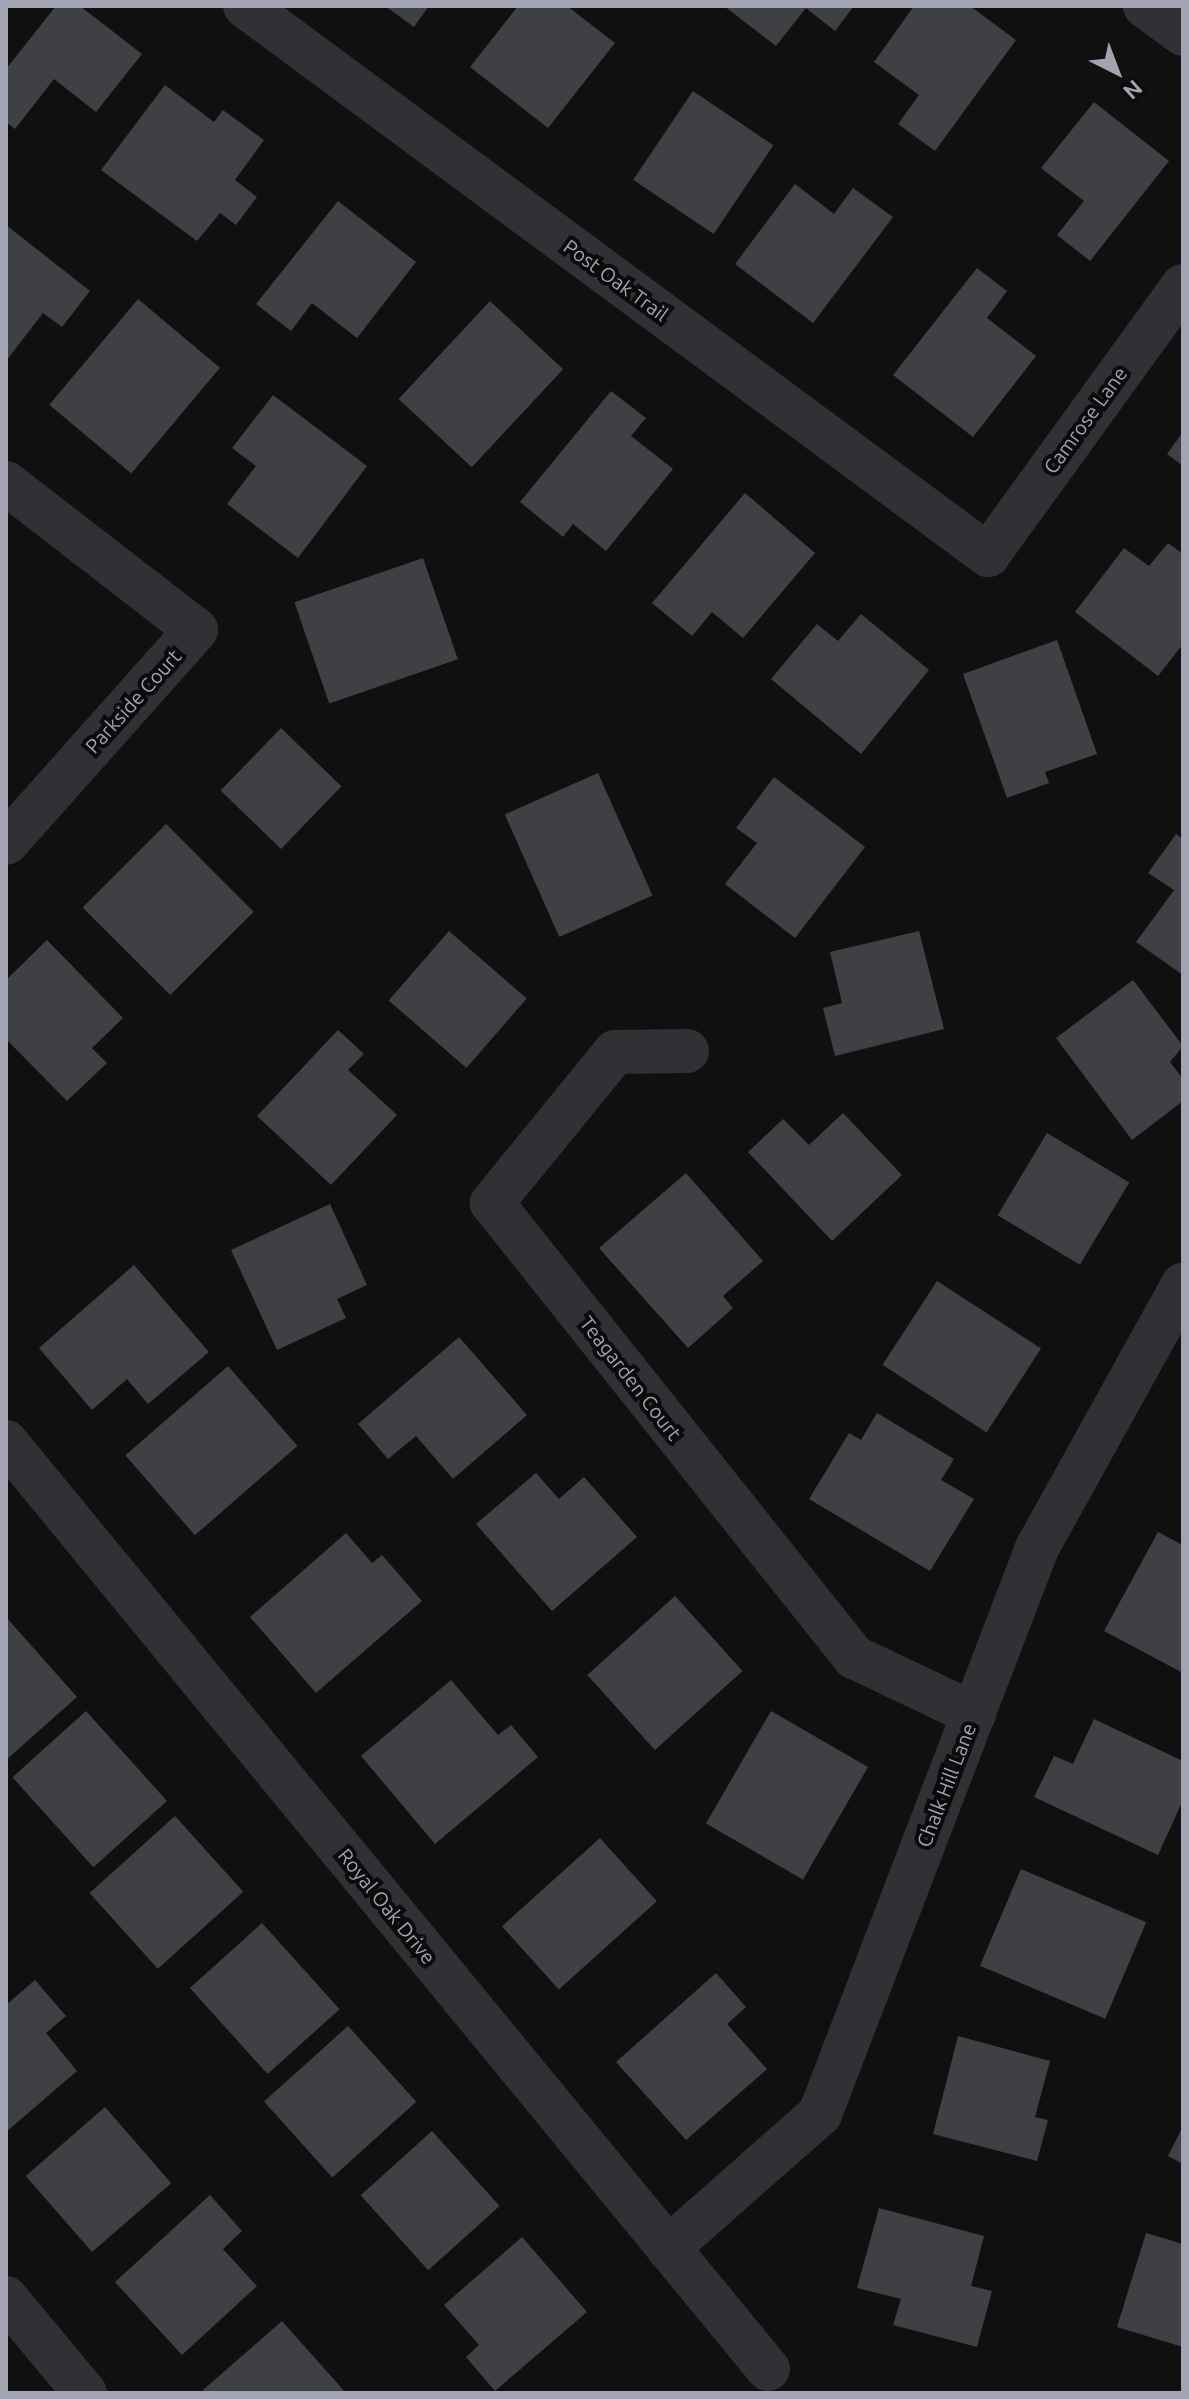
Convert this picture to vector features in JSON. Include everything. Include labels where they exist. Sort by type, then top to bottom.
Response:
[{"type":"street","name":"Post Oak Trail","points":[[245,6],[988,555]]},
{"type":"street","points":[[1145,6],[1183,34]]},
{"type":"street","name":"Camrose Lane","points":[[988,555],[1183,286]]},
{"type":"street","name":"Parkside Court","points":[[6,483],[196,630],[6,843]]},
{"type":"street","name":"Teagarden Court","points":[[687,1051],[615,1052],[492,1203],[854,1657],[974,1714]]},
{"type":"street","name":"Chalk Hill Lane","points":[[668,2248],[820,2114],[1037,1548],[1183,1285]]},
{"type":"street","name":"Royal Oak Drive","points":[[6,1442],[768,2369]]},
{"type":"street","points":[[6,2298],[85,2393]]},
{"type":"building","points":[[56,6],[80,6],[142,54],[96,112],[54,79],[15,129],[6,122],[6,69]]},
{"type":"building","points":[[385,6],[429,6],[414,27]]},
{"type":"building","points":[[518,6],[567,6],[615,43],[548,128],[470,67]]},
{"type":"building","points":[[724,6],[854,6],[835,31],[806,8],[776,46]]},
{"type":"building","points":[[914,6],[970,6],[1016,40],[935,151],[898,124],[919,95],[874,62]]},
{"type":"building","points":[[165,85],[214,122],[223,110],[264,140],[235,180],[257,197],[236,225],[220,213],[197,241],[101,170]]},
{"type":"building","points":[[693,91],[773,145],[714,234],[633,180]]},
{"type":"building","points":[[1094,102],[1169,161],[1090,261],[1057,235],[1084,201],[1041,168]]},
{"type":"building","points":[[795,184],[834,214],[853,188],[893,217],[813,323],[735,264]]},
{"type":"building","points":[[338,201],[416,262],[357,338],[312,303],[291,331],[256,304]]},
{"type":"building","points":[[6,225],[90,291],[62,327],[43,313],[6,361]]},
{"type":"building","points":[[977,268],[1007,291],[987,318],[1036,356],[973,437],[893,375]]},
{"type":"building","points":[[138,299],[220,368],[131,473],[49,405]]},
{"type":"building","points":[[490,301],[563,369],[472,467],[399,399]]},
{"type":"building","points":[[611,391],[646,418],[631,436],[673,469],[606,551],[573,524],[563,537],[520,502]]},
{"type":"building","points":[[273,395],[367,466],[298,558],[227,504],[256,466],[232,448]]},
{"type":"building","points":[[1183,432],[1183,466],[1167,454]]},
{"type":"building","points":[[745,493],[815,553],[743,638],[712,612],[692,636],[652,603]]},
{"type":"building","points":[[1168,543],[1183,554],[1183,644],[1158,676],[1075,612],[1124,548],[1149,566]]},
{"type":"building","points":[[423,558],[458,659],[329,703],[294,602]]},
{"type":"building","points":[[861,614],[929,670],[861,754],[771,679],[817,624],[838,641]]},
{"type":"building","points":[[1057,640],[1097,754],[1045,772],[1049,783],[1007,798],[963,674]]},
{"type":"building","points":[[281,728],[341,786],[281,849],[221,791]]},
{"type":"building","points":[[598,773],[653,895],[559,937],[505,814]]},
{"type":"building","points":[[774,777],[865,847],[795,938],[725,884],[757,843],[736,828]]},
{"type":"building","points":[[166,824],[254,912],[170,995],[83,907]]},
{"type":"building","points":[[1176,834],[1183,839],[1183,975],[1136,942],[1174,890],[1148,873]]},
{"type":"building","points":[[449,931],[527,999],[466,1068],[389,1000]]},
{"type":"building","points":[[919,931],[944,1029],[835,1056],[823,1008],[842,1003],[830,952]]},
{"type":"building","points":[[47,940],[123,1018],[92,1048],[107,1063],[67,1101],[6,1039],[6,980]]},
{"type":"building","points":[[1133,980],[1183,1046],[1170,1062],[1183,1079],[1183,1101],[1132,1140],[1056,1038]]},
{"type":"building","points":[[338,1030],[364,1054],[348,1070],[397,1115],[331,1185],[257,1116]]},
{"type":"building","points":[[843,1113],[902,1175],[832,1241],[748,1152],[783,1119],[809,1145]]},
{"type":"building","points":[[1047,1133],[1129,1182],[1080,1265],[998,1215]]},
{"type":"building","points":[[686,1173],[763,1261],[723,1296],[733,1308],[688,1348],[599,1248]]},
{"type":"building","points":[[330,1204],[367,1285],[337,1299],[346,1318],[277,1350],[231,1250]]},
{"type":"building","points":[[134,1265],[209,1352],[148,1404],[127,1379],[92,1410],[39,1348]]},
{"type":"building","points":[[937,1281],[1041,1349],[987,1432],[883,1365]]},
{"type":"building","points":[[459,1337],[527,1415],[453,1479],[416,1436],[388,1459],[358,1424]]},
{"type":"building","points":[[228,1366],[298,1446],[195,1535],[125,1455]]},
{"type":"building","points":[[877,1413],[954,1459],[941,1480],[974,1499],[930,1571],[809,1499],[849,1433],[861,1440]]},
{"type":"building","points":[[536,1473],[559,1499],[584,1477],[637,1537],[552,1611],[476,1524]]},
{"type":"building","points":[[1158,1532],[1183,1545],[1183,1673],[1104,1631]]},
{"type":"building","points":[[346,1533],[372,1563],[382,1555],[422,1601],[316,1693],[250,1617]]},
{"type":"building","points":[[675,1596],[743,1671],[655,1750],[587,1675]]},
{"type":"building","points":[[6,1617],[77,1697],[6,1760]]},
{"type":"building","points":[[451,1680],[498,1735],[511,1725],[538,1757],[435,1844],[361,1756]]},
{"type":"building","points":[[86,1711],[167,1801],[93,1867],[12,1777]]},
{"type":"building","points":[[771,1711],[868,1767],[803,1880],[706,1824]]},
{"type":"building","points":[[1094,1719],[1183,1761],[1183,1800],[1158,1855],[1034,1797],[1054,1756],[1073,1764]]},
{"type":"building","points":[[175,1816],[243,1892],[158,1969],[90,1893]]},
{"type":"building","points":[[600,1838],[657,1901],[559,1989],[502,1926]]},
{"type":"building","points":[[1021,1869],[1146,1922],[1105,2019],[980,1966]]},
{"type":"building","points":[[262,1923],[340,2009],[268,2074],[190,1988]]},
{"type":"building","points":[[716,1973],[746,2007],[727,2024],[767,2069],[686,2140],[616,2062]]},
{"type":"building","points":[[35,1980],[66,2016],[46,2033],[77,2071],[6,2132],[6,2005]]},
{"type":"building","points":[[348,2026],[416,2102],[332,2177],[264,2102]]},
{"type":"building","points":[[958,2036],[1050,2061],[1035,2117],[1048,2120],[1037,2161],[933,2134]]},
{"type":"building","points":[[105,2107],[171,2183],[92,2252],[26,2176]]},
{"type":"building","points":[[1183,2126],[1183,2164],[1168,2156]]},
{"type":"building","points":[[432,2131],[500,2206],[428,2270],[361,2195]]},
{"type":"building","points":[[210,2195],[242,2231],[223,2249],[257,2286],[182,2355],[115,2282]]},
{"type":"building","points":[[879,2208],[984,2236],[971,2286],[992,2291],[977,2347],[893,2325],[901,2299],[857,2288]]},
{"type":"building","points":[[1146,2233],[1183,2244],[1183,2347],[1117,2327]]},
{"type":"building","points":[[522,2237],[587,2312],[495,2391],[466,2357],[479,2345],[444,2305]]},
{"type":"building","points":[[282,2321],[346,2393],[205,2393],[203,2390]]}]
